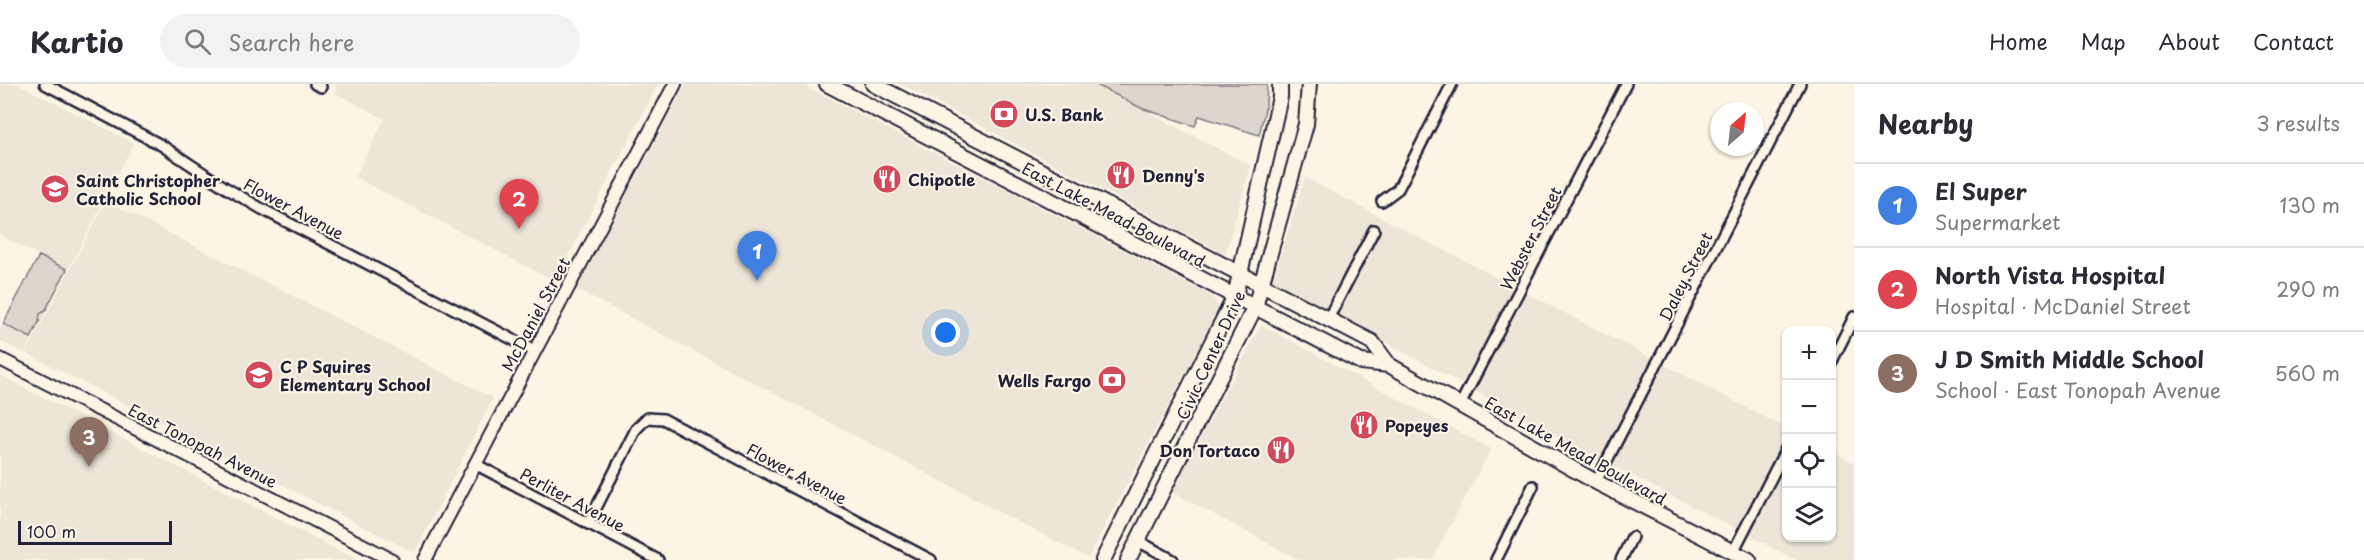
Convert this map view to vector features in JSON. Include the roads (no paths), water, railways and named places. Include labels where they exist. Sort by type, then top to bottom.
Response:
[{"type":"main road","name":"East Lake Mead Boulevard","points":[[827,84],[1361,362],[1389,365],[1596,482],[1749,560]]},
{"type":"main road","name":"East Lake Mead Boulevard","points":[[873,84],[1372,342],[1389,365]]},
{"type":"main road","name":"Civic Center Drive","points":[[1103,560],[1235,296],[1280,97],[1280,84]]},
{"type":"main road","name":"Civic Center Drive","points":[[1128,560],[1255,307],[1306,124],[1309,84]]},
{"type":"main road","points":[[952,148],[961,130]]},
{"type":"street","name":"Flower Avenue","points":[[45,84],[161,145],[262,209],[535,351]]},
{"type":"street","name":"McDaniel Street","points":[[425,560],[675,84]]},
{"type":"street","points":[[1382,201],[1398,189],[1452,84]]},
{"type":"street","name":"Webster Street","points":[[1460,405],[1626,84]]},
{"type":"street","name":"Daley Street","points":[[1596,482],[1800,84]]},
{"type":"street","points":[[1328,319],[1374,230]]},
{"type":"street","points":[[1836,353],[1854,317]]},
{"type":"street","name":"East Tonopah Avenue","points":[[0,359],[392,560]]},
{"type":"street","name":"Flower Avenue","points":[[588,524],[636,429],[647,418],[663,419],[931,560]]},
{"type":"street","points":[[1733,552],[1782,457]]},
{"type":"street","name":"Perliter Avenue","points":[[475,464],[658,560]]},
{"type":"street","points":[[1496,560],[1533,486]]},
{"type":"street","points":[[1621,560],[1632,537]]},
{"type":"street","points":[[1138,541],[1173,560]]},
{"type":"place","name":"U.S. Bank","points":[[1004,114]]},
{"type":"place","name":"Denny's","points":[[1121,175]]},
{"type":"place","name":"Chipotle","points":[[887,179]]},
{"type":"place","name":"Saint Christopher Catholic School","points":[[55,189]]},
{"type":"place","name":"North Vista Hospital","points":[[519,229]]},
{"type":"place","name":"El Super","points":[[757,281]]},
{"type":"place","name":"C P Squires Elementary School","points":[[259,375]]},
{"type":"place","name":"Wells Fargo","points":[[1112,380]]},
{"type":"place","name":"Popeyes","points":[[1364,425]]},
{"type":"place","name":"Don Tortaco","points":[[1281,450]]},
{"type":"place","name":"J D Smith Middle School","points":[[89,467]]}]
